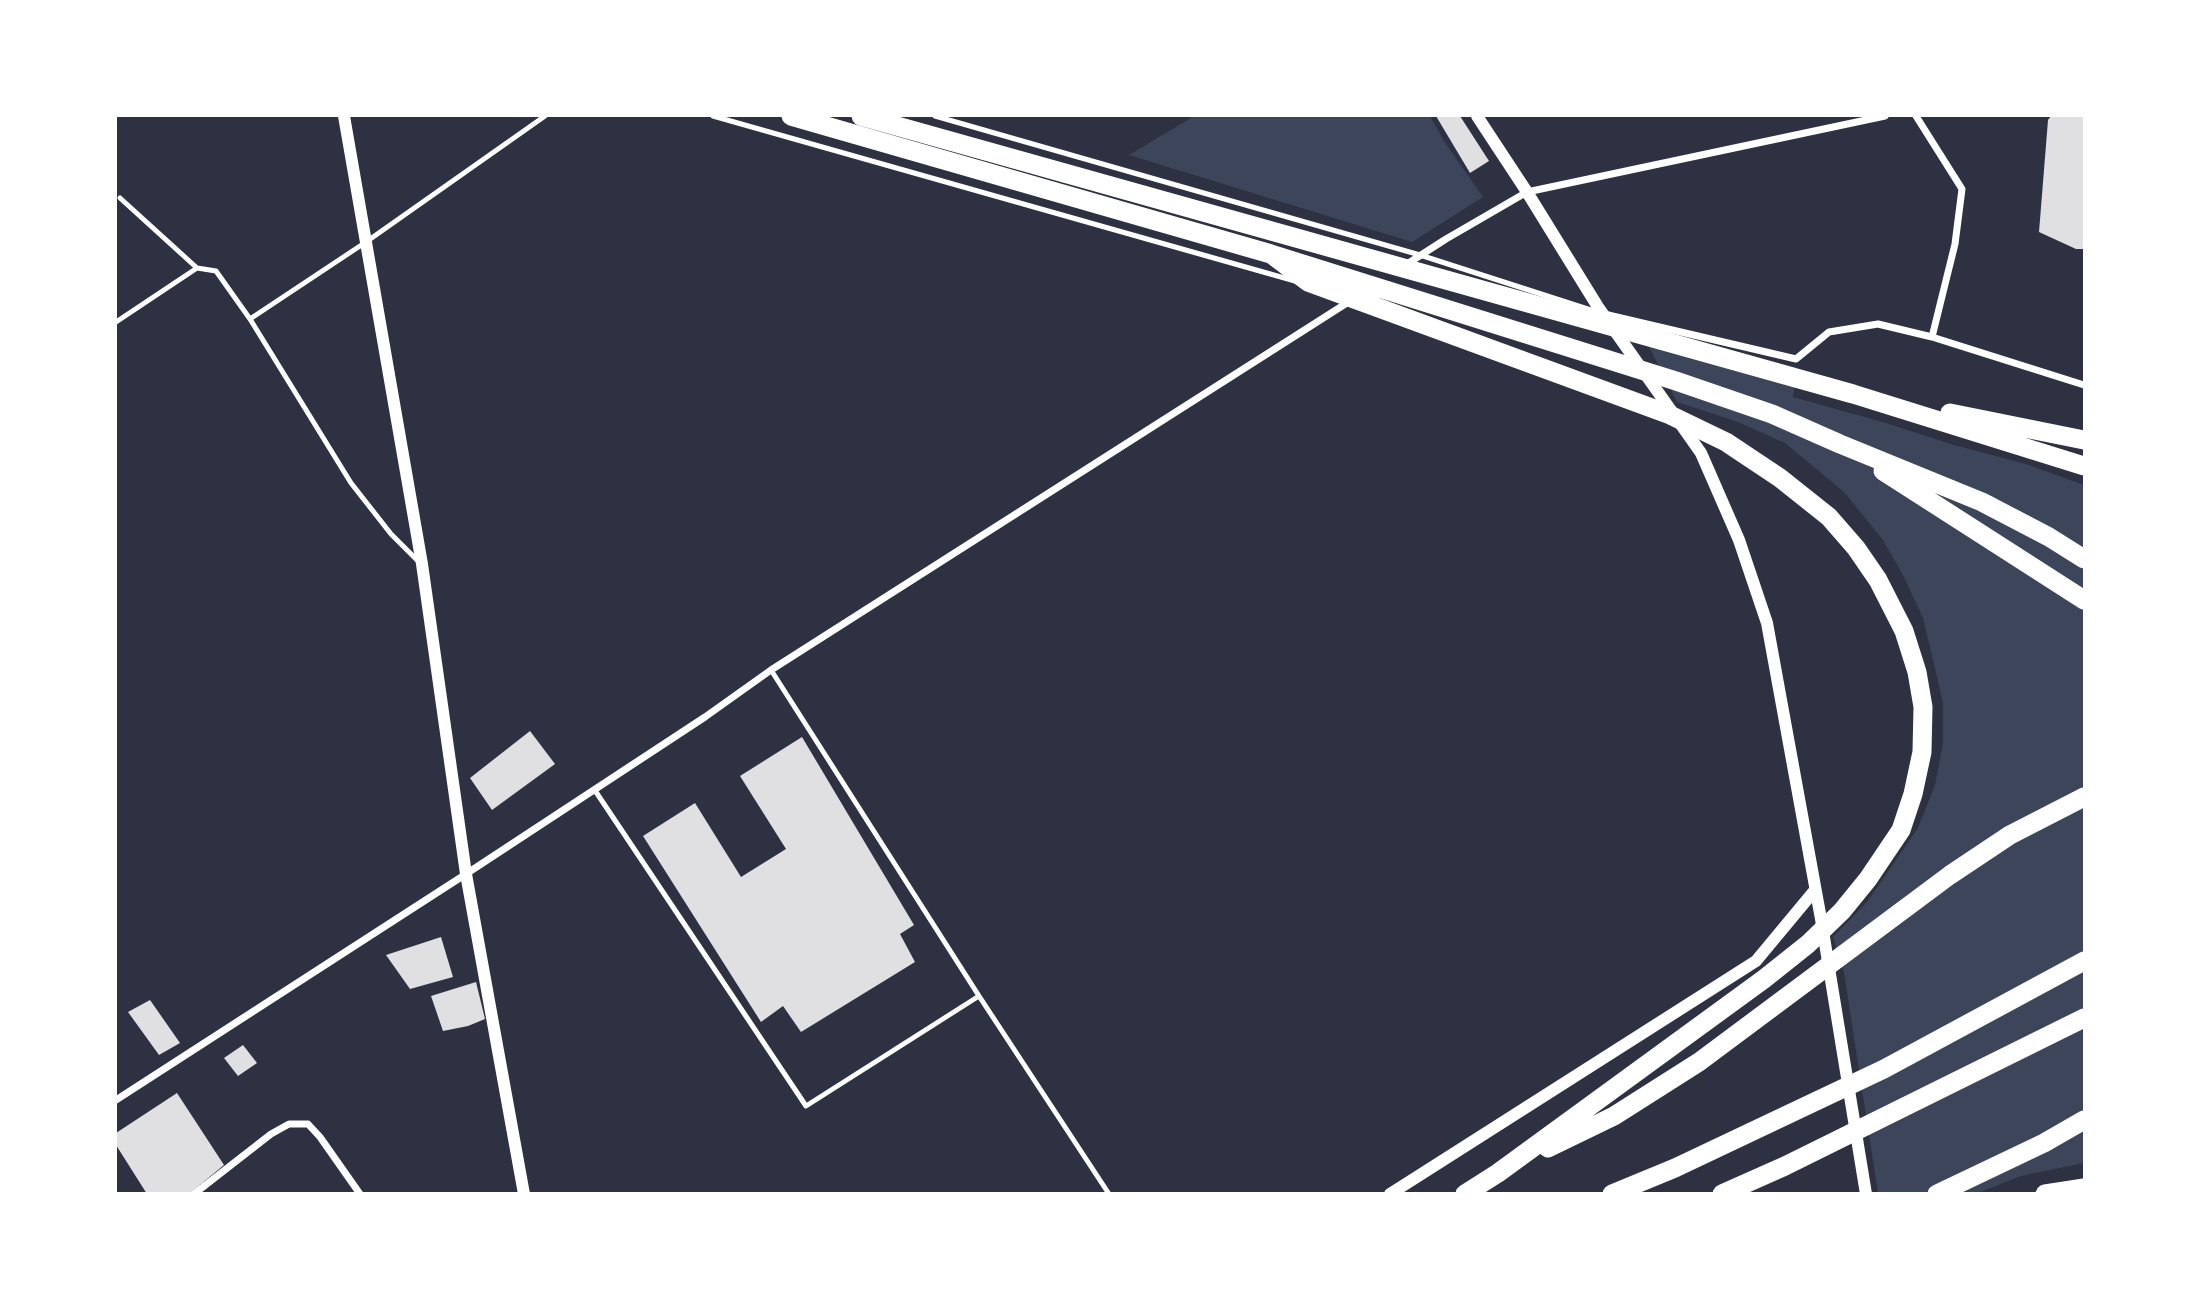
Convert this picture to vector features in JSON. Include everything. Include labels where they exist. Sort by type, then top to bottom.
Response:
[{"type":"highway","points":[[791,116],[1271,254],[1688,385],[1772,414],[1982,502],[2049,537],[2084,559]]},
{"type":"highway","points":[[861,116],[1853,394],[2084,466]]},
{"type":"highway","points":[[1271,254],[1308,282],[1668,414],[1726,442],[1748,456],[1829,517],[1856,548],[1878,580],[1904,631],[1917,672],[1923,707],[1922,752],[1913,794],[1901,830],[1868,879],[1842,911],[1808,944],[1764,979],[1498,1173],[1465,1194]]},
{"type":"highway","points":[[1853,394],[2084,440]]},
{"type":"highway","points":[[1840,444],[2084,600]]},
{"type":"highway","points":[[1498,1173],[1614,1116],[1699,1062],[1950,875],[2010,835],[2084,797]]},
{"type":"highway","points":[[1612,1194],[1675,1168],[1884,1069],[2084,961]]},
{"type":"highway","points":[[1723,1194],[2084,1018]]},
{"type":"highway","points":[[1937,1194],[2045,1143],[2084,1120]]},
{"type":"highway","points":[[2045,1194],[2084,1188]]},
{"type":"street","points":[[344,116],[422,564],[466,874],[524,1194]]},
{"type":"street","points":[[1477,116],[1603,314],[1701,453],[1739,540],[1767,623],[1866,1194]]},
{"type":"street","points":[[116,1100],[466,874],[771,670],[1420,256],[1527,192],[1885,116]]},
{"type":"street","points":[[1916,116],[1962,189],[1955,244],[1932,337]]},
{"type":"street","points":[[1603,314],[1796,359],[1829,332],[1878,324],[1932,337],[2084,385]]},
{"type":"street","points":[[1390,1194],[1756,961],[1815,890]]},
{"type":"street","points":[[194,1194],[271,1134],[289,1125],[308,1124],[360,1194]]},
{"type":"lane","points":[[250,319],[366,242],[545,116]]},
{"type":"lane","points":[[713,116],[1354,298],[1671,411]]},
{"type":"lane","points":[[935,116],[1420,256],[1603,314]]},
{"type":"lane","points":[[120,198],[197,268],[216,271],[250,319],[351,483],[391,534],[422,564]]},
{"type":"lane","points":[[116,323],[197,268]]},
{"type":"lane","points":[[771,670],[979,996],[1110,1194]]},
{"type":"lane","points":[[594,789],[806,1106],[979,996]]},
{"type":"shaded area","points":[[1194,116],[1430,116],[1483,197],[1412,242],[1129,155]]},
{"type":"shaded area","points":[[1639,327],[1798,368],[1793,397],[2026,464],[2084,485],[2084,1163],[2021,1176],[1978,1193],[1878,1193],[1844,973],[1833,937],[1867,902],[1918,828],[1935,785],[1943,743],[1943,703],[1923,618],[1883,540],[1844,492],[1785,443],[1738,422],[1677,402]]},
{"type":"building","points":[[1436,116],[1460,116],[1489,161],[1470,173]]},
{"type":"building","points":[[2051,116],[2084,116],[2084,249],[2076,249],[2039,232],[2048,120]]},
{"type":"building","points":[[530,731],[555,764],[492,810],[470,778]]},
{"type":"building","points":[[802,737],[914,925],[900,934],[915,962],[801,1032],[783,1006],[761,1022],[643,836],[695,803],[741,877],[786,849],[740,776]]},
{"type":"building","points":[[441,937],[453,977],[410,989],[386,955]]},
{"type":"building","points":[[476,982],[485,1019],[443,1031],[431,996]]},
{"type":"building","points":[[150,1000],[180,1043],[159,1055],[128,1012]]},
{"type":"building","points":[[243,1045],[257,1063],[238,1076],[224,1058]]},
{"type":"building","points":[[177,1093],[224,1165],[189,1194],[147,1194],[116,1145],[116,1133]]}]
